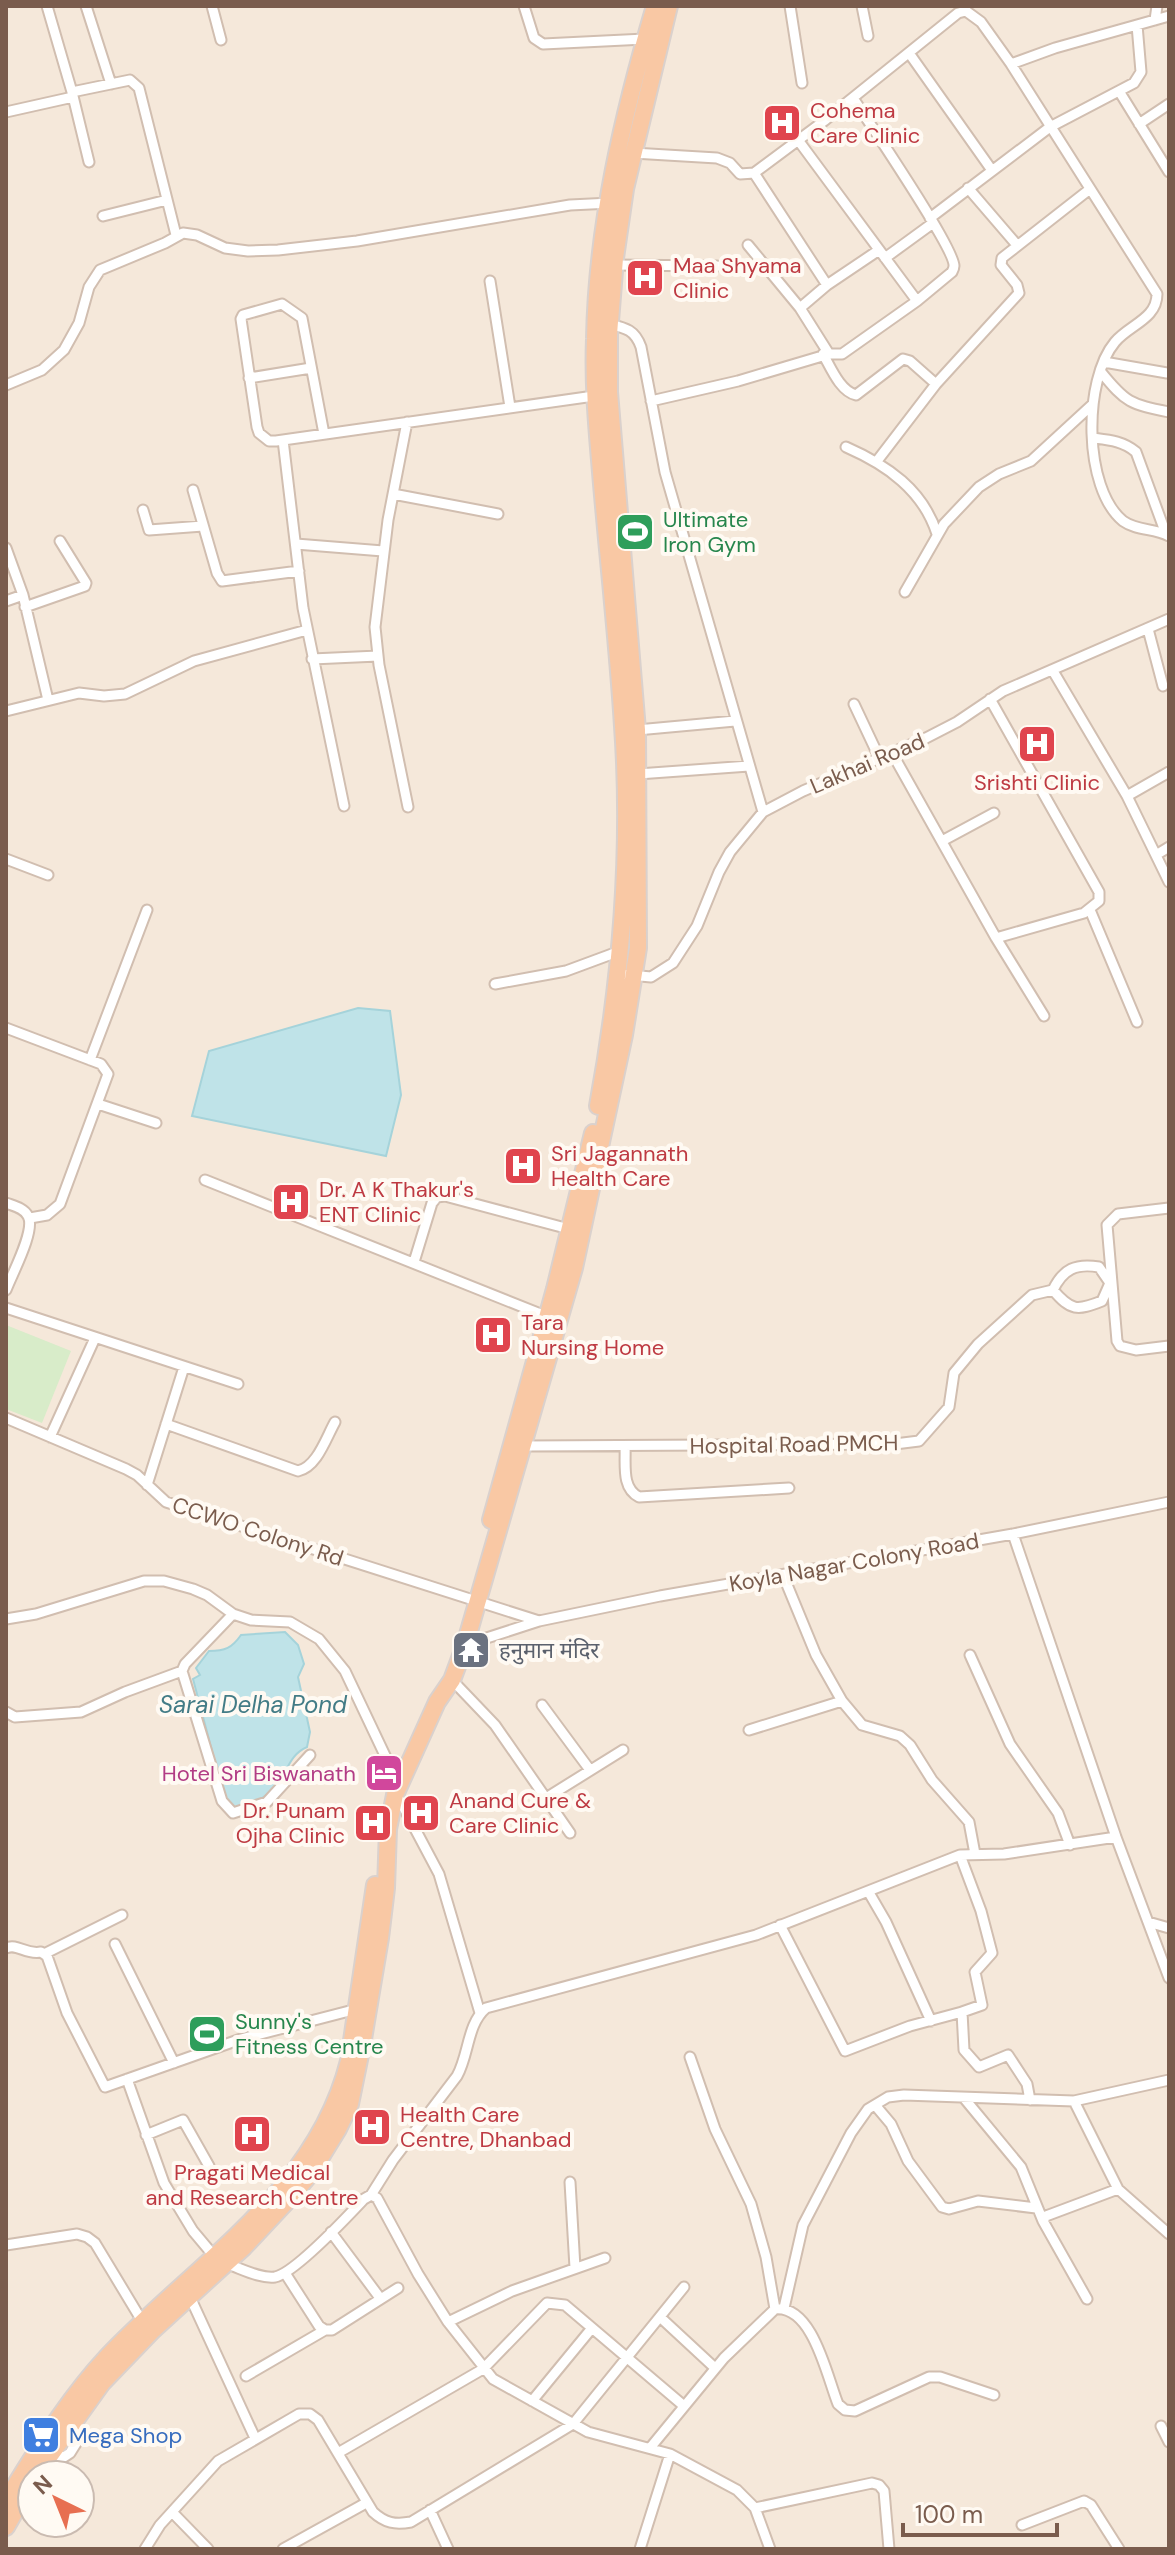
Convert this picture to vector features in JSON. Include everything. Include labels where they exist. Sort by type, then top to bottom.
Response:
[{"type":"highway","points":[[437,1702],[443,1674],[474,1600],[524,1446],[561,1291],[592,1189],[626,975],[620,951],[626,871],[625,759],[594,396],[596,299],[645,39],[655,6]]},
{"type":"highway","points":[[47,2459],[102,2383],[190,2297],[317,2143],[342,2089],[363,2007],[381,1849],[398,1789],[437,1702],[452,1680],[465,1645],[548,1317],[561,1291],[569,1229],[638,934],[637,730],[609,392],[609,324],[615,204],[633,153],[669,6]]},
{"type":"highway","points":[[6,2500],[61,2414],[104,2360],[142,2321],[220,2260]]},
{"type":"street","points":[[47,6],[89,162]]},
{"type":"street","points":[[86,6],[111,84]]},
{"type":"street","points":[[212,6],[221,40]]},
{"type":"street","points":[[524,6],[534,38],[543,44],[645,39]]},
{"type":"street","points":[[790,6],[802,83]]},
{"type":"street","points":[[862,6],[868,36]]},
{"type":"street","points":[[1155,20],[1157,6]]},
{"type":"street","points":[[633,153],[717,158],[730,163],[740,174],[754,173],[958,13],[968,9],[1011,64],[1157,294],[1157,303],[1150,314],[1112,345],[1102,367],[1093,404],[1093,438],[1100,482],[1112,509],[1133,527],[1167,535]]},
{"type":"street","points":[[1011,64],[1055,48],[1169,16]]},
{"type":"street","points":[[800,308],[827,285],[882,254],[931,220],[991,169],[1050,127],[1139,79],[1137,25]]},
{"type":"street","points":[[909,53],[991,169]]},
{"type":"street","points":[[6,112],[130,80],[139,88],[176,235]]},
{"type":"street","points":[[1119,91],[1169,172]]},
{"type":"street","points":[[651,401],[738,381],[826,354],[842,354],[946,278],[954,265],[931,220],[853,98]]},
{"type":"street","points":[[1139,124],[1169,104]]},
{"type":"street","points":[[798,140],[917,301]]},
{"type":"street","points":[[754,173],[827,285]]},
{"type":"street","points":[[968,188],[1017,245]]},
{"type":"street","points":[[877,461],[936,384],[1019,293],[1001,265],[1002,258],[1090,189]]},
{"type":"street","points":[[103,216],[167,200]]},
{"type":"street","points":[[6,385],[42,370],[64,350],[79,323],[89,287],[100,270],[165,243],[176,235],[197,235],[225,248],[278,250],[357,241],[570,205],[615,204]]},
{"type":"street","points":[[748,245],[800,308],[849,394],[856,395],[903,359],[910,361],[936,384]]},
{"type":"street","points":[[614,265],[717,266]]},
{"type":"street","points":[[490,281],[510,407]]},
{"type":"street","points":[[324,434],[304,324],[295,312],[282,304],[249,312],[241,319],[249,378],[259,433],[269,441],[283,440],[594,396]]},
{"type":"street","points":[[609,324],[629,329],[637,336],[665,472],[763,812]]},
{"type":"street","points":[[1102,367],[1167,373]]},
{"type":"street","points":[[1102,367],[1126,401],[1169,412]]},
{"type":"street","points":[[249,378],[311,368]]},
{"type":"street","points":[[905,592],[937,534],[979,487],[999,474],[1031,461],[1093,404]]},
{"type":"street","points":[[407,422],[375,611],[378,656],[408,807]]},
{"type":"street","points":[[1093,438],[1114,440],[1136,452],[1167,535]]},
{"type":"street","points":[[283,440],[307,630],[344,806]]},
{"type":"street","points":[[846,447],[893,471],[921,501],[932,517],[937,534]]},
{"type":"street","points":[[193,490],[222,581],[299,571]]},
{"type":"street","points":[[393,494],[498,514]]},
{"type":"street","points":[[143,510],[149,530],[203,526]]},
{"type":"street","points":[[25,607],[85,586],[60,541]]},
{"type":"street","points":[[296,544],[383,551]]},
{"type":"street","points":[[6,548],[23,595],[48,700]]},
{"type":"street","points":[[6,601],[23,595]]},
{"type":"street","name":"Lakhai Road","points":[[626,975],[651,977],[673,963],[697,926],[730,852],[763,812],[957,722],[1003,691],[1169,619]]},
{"type":"street","points":[[1148,629],[1163,686]]},
{"type":"street","points":[[6,711],[86,692],[104,696],[125,694],[194,661],[307,630]]},
{"type":"street","points":[[312,659],[378,656]]},
{"type":"street","points":[[1053,671],[1127,796],[1169,882]]},
{"type":"street","points":[[990,699],[1099,892],[1099,901],[1090,910],[996,938]]},
{"type":"street","points":[[854,704],[879,757]]},
{"type":"street","points":[[637,730],[735,721]]},
{"type":"street","points":[[892,753],[996,938],[1044,1016]]},
{"type":"street","points":[[638,774],[749,766]]},
{"type":"street","points":[[1127,796],[1169,772]]},
{"type":"street","points":[[942,841],[994,813]]},
{"type":"street","points":[[1156,855],[1169,847]]},
{"type":"street","points":[[6,859],[48,875]]},
{"type":"street","points":[[90,1060],[147,910]]},
{"type":"street","points":[[1090,910],[1137,1022]]},
{"type":"street","points":[[495,984],[566,971],[620,951]]},
{"type":"street","points":[[6,1028],[105,1066],[108,1074],[60,1204],[47,1215],[30,1218]]},
{"type":"street","points":[[98,1104],[156,1123]]},
{"type":"street","points":[[205,1180],[548,1317]]},
{"type":"street","points":[[414,1262],[432,1203],[437,1197],[445,1196],[569,1229]]},
{"type":"street","points":[[6,1203],[23,1210],[30,1218],[31,1229],[6,1290]]},
{"type":"street","points":[[1169,1208],[1118,1214],[1107,1225],[1117,1341],[1120,1346],[1136,1350],[1169,1346]]},
{"type":"street","points":[[1083,1264],[1099,1267],[1110,1283],[1102,1301],[1081,1309],[1065,1304],[1053,1290],[1065,1271],[1083,1264]]},
{"type":"street","name":"Hospital Road PMCH","points":[[524,1446],[895,1444],[919,1441],[949,1407],[954,1373],[978,1344],[1032,1295],[1053,1290]]},
{"type":"street","points":[[6,1308],[238,1384]]},
{"type":"street","points":[[50,1437],[95,1338]]},
{"type":"street","points":[[147,1485],[184,1367]]},
{"type":"street","name":"CCWO Colony Rd","points":[[6,1418],[126,1469],[166,1502],[474,1600]]},
{"type":"street","points":[[166,1424],[298,1471],[307,1469],[314,1461],[335,1422]]},
{"type":"street","points":[[625,1446],[627,1485],[631,1493],[639,1497],[789,1488]]},
{"type":"street","name":"Koyla Nagar Colony Road","points":[[465,1645],[539,1621],[1013,1534],[1169,1502]]},
{"type":"street","points":[[1013,1534],[1116,1837],[1169,1978]]},
{"type":"street","points":[[783,1575],[816,1655],[842,1701],[862,1725],[900,1736],[910,1745],[932,1780],[969,1822],[975,1854]]},
{"type":"street","points":[[6,1619],[36,1614],[144,1581],[164,1581],[207,1595],[233,1614],[251,1620],[290,1622],[319,1639],[345,1671],[439,1874],[480,2013]]},
{"type":"street","name":"Koyla Nagar Colony Road","points":[[474,1600],[539,1621]]},
{"type":"street","points":[[233,1614],[185,1664],[182,1671],[222,1801],[233,1813],[267,1802],[310,1755]]},
{"type":"street","points":[[970,1655],[1010,1744],[1058,1813],[1070,1845]]},
{"type":"street","points":[[6,1712],[15,1717],[81,1712],[182,1671]]},
{"type":"street","points":[[452,1680],[482,1708],[570,1833]]},
{"type":"street","points":[[749,1730],[842,1701]]},
{"type":"street","points":[[542,1705],[590,1770]]},
{"type":"street","points":[[546,1798],[623,1750]]},
{"type":"street","points":[[127,2079],[164,2183],[193,2231],[220,2260],[265,2277],[275,2277],[285,2273],[371,2195],[393,2160],[457,2076],[464,2063],[475,2020],[493,2005],[703,1951],[780,1925],[960,1855],[1004,1854],[1116,1837]]},
{"type":"street","points":[[780,1925],[845,2051],[910,2026],[982,2005],[975,1972],[992,1953],[981,1911],[960,1855]]},
{"type":"street","points":[[868,1891],[886,1922],[931,2021]]},
{"type":"street","points":[[6,1948],[16,1946],[30,1954],[44,1954],[122,1915]]},
{"type":"street","points":[[1148,1922],[1169,1928]]},
{"type":"street","points":[[115,1944],[174,2063]]},
{"type":"street","points":[[44,1954],[67,2013],[105,2087],[241,2039],[363,2007]]},
{"type":"street","points":[[962,2012],[964,2050],[979,2067],[1008,2055],[1027,2084],[1030,2100]]},
{"type":"street","points":[[690,2057],[715,2129],[756,2217],[780,2308]]},
{"type":"street","points":[[650,2448],[715,2368],[780,2308],[803,2225],[851,2133],[862,2116],[875,2105],[888,2097],[904,2095],[1074,2101],[1169,2080]]},
{"type":"street","points":[[964,2098],[1021,2167],[1043,2226],[1087,2299]]},
{"type":"street","points":[[1074,2101],[1118,2189],[1169,2234]]},
{"type":"street","points":[[875,2105],[891,2124],[908,2161],[942,2207],[949,2209],[978,2201],[1036,2208]]},
{"type":"street","points":[[146,2135],[183,2120],[209,2166]]},
{"type":"street","points":[[570,2182],[575,2268]]},
{"type":"street","points":[[1043,2221],[1046,2216],[1118,2189]]},
{"type":"street","points":[[371,2195],[382,2203],[418,2274],[483,2369],[505,2387],[573,2424],[605,2437],[670,2454],[737,2490],[755,2508],[770,2549]]},
{"type":"street","points":[[331,2232],[380,2298]]},
{"type":"street","points":[[6,2245],[77,2234],[87,2237],[95,2243],[142,2321]]},
{"type":"street","points":[[448,2322],[512,2291],[605,2258]]},
{"type":"street","points":[[285,2273],[319,2326],[325,2330]]},
{"type":"street","points":[[145,2549],[172,2512],[218,2461],[299,2414],[310,2414],[318,2420],[366,2503],[382,2520],[395,2524],[411,2522],[573,2424],[684,2287]]},
{"type":"street","points":[[246,2376],[325,2330],[332,2330],[398,2288]]},
{"type":"street","points":[[190,2297],[255,2438]]},
{"type":"street","points":[[338,2453],[483,2369],[547,2303],[565,2305],[684,2406]]},
{"type":"street","points":[[780,2308],[794,2312],[818,2345],[838,2404],[845,2410],[855,2411],[929,2377],[940,2377],[994,2395]]},
{"type":"street","points":[[660,2317],[715,2368]]},
{"type":"street","points":[[532,2401],[592,2328]]},
{"type":"street","points":[[1161,2426],[1169,2442]]},
{"type":"street","points":[[640,2549],[670,2454]]},
{"type":"street","points":[[755,2508],[872,2483],[879,2485],[884,2491],[889,2549]]},
{"type":"street","points":[[1022,2525],[1084,2501],[1091,2505],[1119,2549]]},
{"type":"street","points":[[283,2549],[366,2503]]},
{"type":"street","points":[[430,2510],[448,2549]]},
{"type":"street","points":[[172,2512],[208,2549]]},
{"type":"shaded area","points":[[6,6],[1169,6],[1169,2549],[6,2549]]},
{"type":"green space","points":[[6,1325],[71,1351],[42,1423],[6,1409]]},
{"type":"water","points":[[358,1008],[390,1011],[401,1095],[386,1156],[192,1116],[209,1051]]},
{"type":"water","name":"Sarai Delha Pond","points":[[285,1632],[298,1645],[304,1664],[298,1677],[310,1732],[307,1747],[296,1755],[266,1796],[249,1805],[232,1808],[225,1800],[193,1679],[200,1675],[196,1668],[209,1651],[228,1648],[241,1635]]},
{"type":"place","name":"Cohema Care Clinic","points":[[782,123]]},
{"type":"place","name":"Maa Shyama Clinic","points":[[645,278]]},
{"type":"place","name":"Ultimate Iron Gym","points":[[635,532]]},
{"type":"place","name":"Srishti Clinic","points":[[1037,744]]},
{"type":"place","name":"Sri Jagannath Health Care","points":[[523,1166]]},
{"type":"place","name":"Dr. A K Thakur's ENT Clinic","points":[[291,1202]]},
{"type":"place","name":"Tara Nursing Home","points":[[493,1335]]},
{"type":"place","name":"हनुमान मंदिर","points":[[471,1650]]},
{"type":"place","name":"Hotel Sri Biswanath","points":[[384,1773]]},
{"type":"place","name":"Anand Cure & Care Clinic","points":[[421,1813]]},
{"type":"place","name":"Dr. Punam Ojha Clinic","points":[[373,1823]]},
{"type":"place","name":"Sunny's Fitness Centre","points":[[207,2034]]},
{"type":"place","name":"Health Care Centre, Dhanbad","points":[[372,2127]]},
{"type":"place","name":"Pragati Medical and Research Centre","points":[[252,2134]]},
{"type":"place","name":"Mega Shop","points":[[41,2435]]}]
